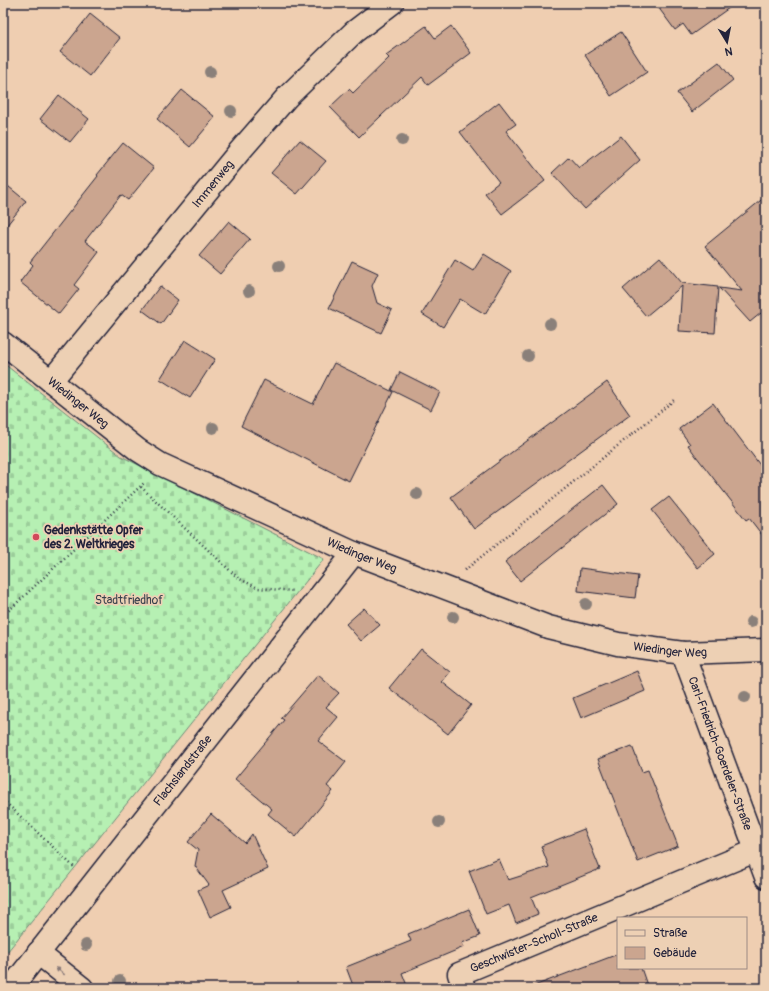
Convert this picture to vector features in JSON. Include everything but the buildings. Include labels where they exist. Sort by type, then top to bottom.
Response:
[{"type":"street","name":"Immenweg","points":[[51,381],[239,152],[287,97],[354,32],[392,3]]},
{"type":"street","name":"Wiedinger Weg","points":[[3,343],[138,450],[160,464],[354,553],[548,627],[618,644],[683,653],[766,650]]},
{"type":"street","name":"Flachslandstraße","points":[[11,988],[354,553]]},
{"type":"street","name":"Carl-Friedrich-Goerdeler-Straße","points":[[683,653],[766,877]]},
{"type":"street","name":"Geschwister-Scholl-Straße","points":[[464,988],[459,974],[756,851]]},
{"type":"street","points":[[38,954],[82,988]]},
{"type":"path","points":[[444,588],[674,400]]},
{"type":"path","points":[[3,616],[141,487],[160,464]]},
{"type":"path","points":[[141,487],[238,578],[258,588],[298,592]]},
{"type":"path","points":[[3,800],[70,864],[94,883]]},
{"type":"green space","name":"Stadtfriedhof","points":[[3,363],[121,456],[324,559],[3,957]]},
{"type":"place","name":"Gedenkstätte Opfer des 2. Weltkrieges","points":[[36,537]]}]
